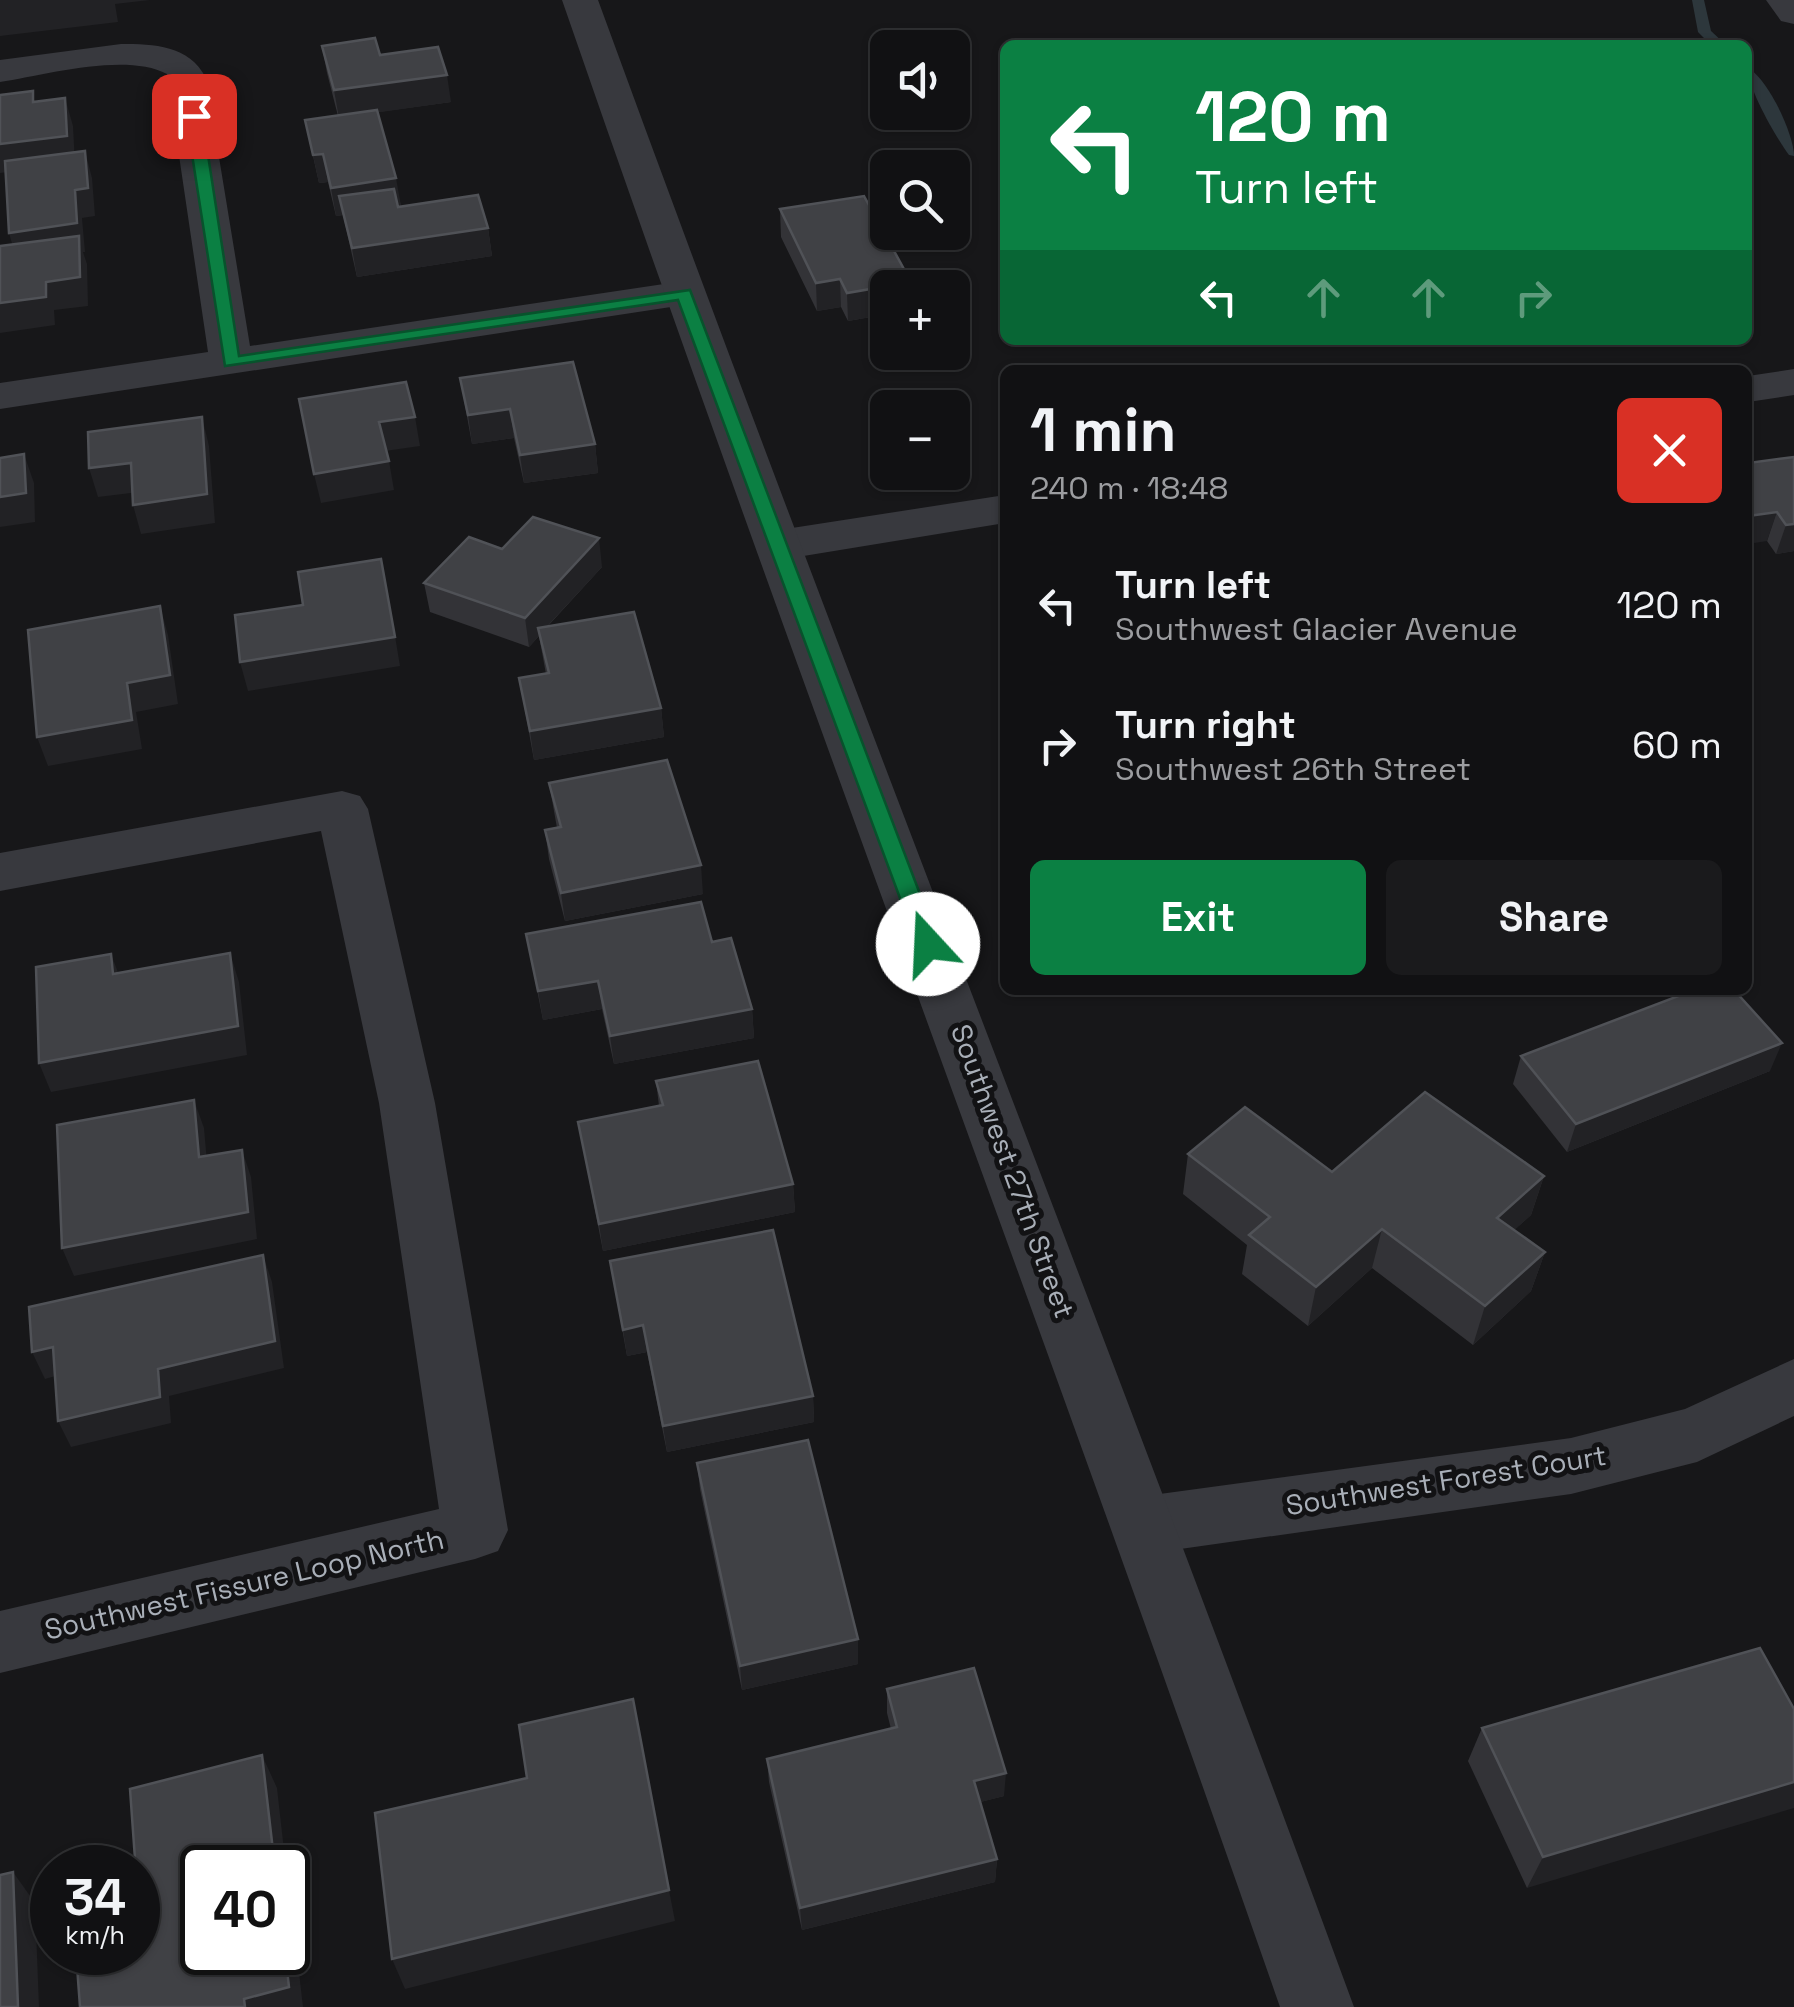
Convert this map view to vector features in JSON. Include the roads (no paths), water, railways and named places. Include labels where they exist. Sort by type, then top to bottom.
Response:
[{"type":"street","name":"Southwest 27th Street","points":[[580,0],[684,294],[1145,1525],[1316,2007]]},
{"type":"street","points":[[1784,0],[1794,13]]},
{"type":"street","points":[[0,71],[138,54],[166,59],[181,67],[188,81],[231,362]]},
{"type":"street","points":[[0,396],[684,294]]},
{"type":"street","points":[[1752,388],[1794,382]]},
{"type":"street","points":[[779,545],[1000,510]]},
{"type":"street","name":"Southwest Fissure Loop North","points":[[0,872],[342,809],[408,1103],[475,1530],[0,1642]]},
{"type":"street","name":"Southwest Forest Court","points":[[1145,1525],[1571,1466],[1697,1434],[1794,1386]]},
{"type":"waterway","points":[[1698,0],[1705,32],[1714,40]]},
{"type":"waterway","points":[[1752,76],[1794,152]]}]
